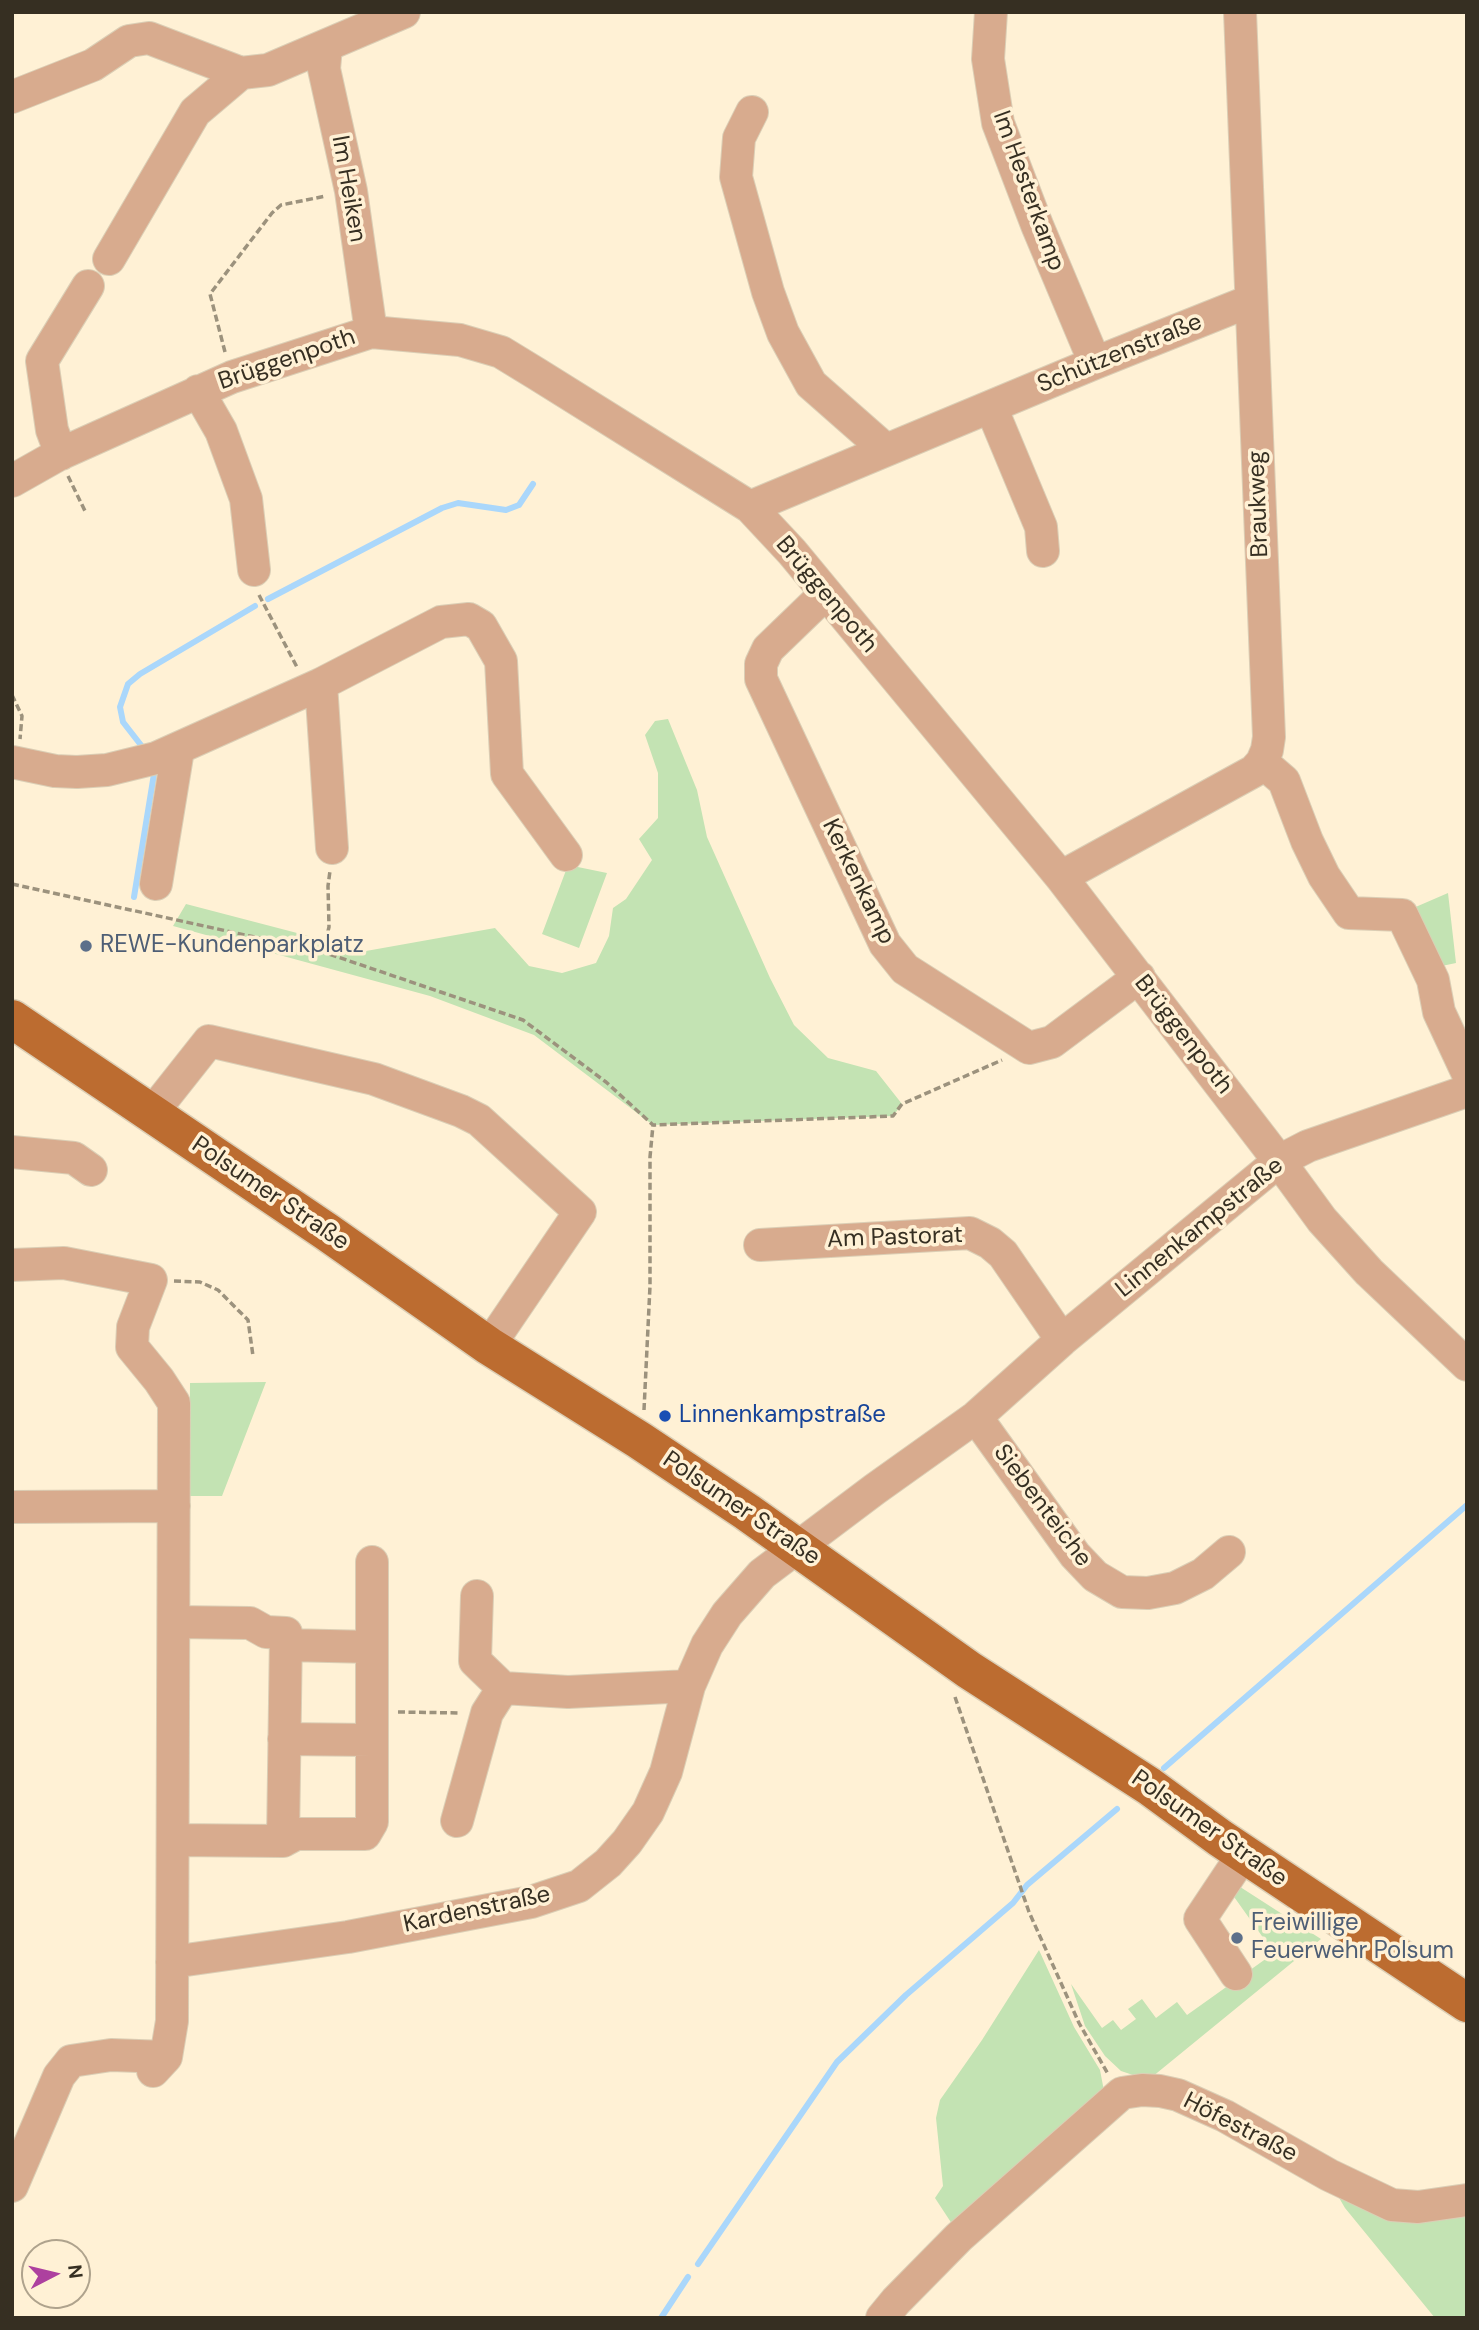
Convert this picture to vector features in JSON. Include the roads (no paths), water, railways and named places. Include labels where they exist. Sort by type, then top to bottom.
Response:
[{"type":"main road","name":"Polsumer Straße","points":[[12,1019],[327,1231],[489,1346],[639,1440],[798,1547],[969,1670],[1149,1786],[1467,2003]]},
{"type":"street","points":[[12,97],[93,65],[129,41],[149,38],[241,73],[268,70],[404,12]]},
{"type":"street","name":"Im Hesterkamp","points":[[991,12],[988,59],[998,123],[1095,363]]},
{"type":"street","name":"Braukweg","points":[[1240,12],[1269,737],[1262,762]]},
{"type":"street","name":"Im Heiken","points":[[326,47],[324,69],[351,191],[371,332]]},
{"type":"street","points":[[108,259],[195,112],[241,73]]},
{"type":"street","points":[[752,112],[739,138],[736,177],[768,292],[783,333],[811,384],[886,450]]},
{"type":"street","points":[[60,455],[52,430],[42,361],[88,286]]},
{"type":"street","name":"Schützenstraße","points":[[750,507],[1250,301]]},
{"type":"street","name":"Brüggenpoth","points":[[12,481],[60,455],[198,391],[232,377],[371,332],[460,340],[501,352],[750,507],[792,552],[1060,877],[1322,1220],[1369,1272],[1467,1365]]},
{"type":"street","name":"Brüggenpoth","points":[[198,391],[221,431],[246,499],[254,570]]},
{"type":"street","points":[[991,407],[1041,527],[1043,551]]},
{"type":"street","name":"Kerkenkamp","points":[[825,593],[768,649],[761,664],[761,679],[884,944],[905,969],[1029,1048],[1052,1042],[1139,977]]},
{"type":"street","points":[[15,762],[77,772],[131,765],[178,750],[315,687],[441,622],[469,619],[481,626],[501,661],[507,774],[566,855]]},
{"type":"street","points":[[315,687],[332,849]]},
{"type":"street","points":[[156,884],[178,750]]},
{"type":"street","points":[[1060,877],[1254,771],[1262,762],[1284,781],[1324,876],[1349,913],[1402,915],[1433,980],[1439,1012],[1467,1072]]},
{"type":"street","points":[[152,1113],[209,1041],[374,1079],[461,1111],[479,1121],[580,1212],[489,1346]]},
{"type":"street","name":"Linnenkampstraße","points":[[798,1547],[976,1417],[1062,1340],[1279,1161],[1308,1146],[1467,1091]]},
{"type":"street","points":[[12,1152],[74,1158],[91,1170]]},
{"type":"street","name":"Am Pastorat","points":[[760,1245],[970,1233],[990,1243],[1003,1254],[1062,1340]]},
{"type":"street","points":[[12,1265],[64,1263],[151,1280],[133,1327],[132,1347],[174,1403],[172,2021],[160,2064],[111,2055],[71,2061],[59,2076],[12,2186]]},
{"type":"street","name":"Siebenteiche","points":[[976,1417],[1075,1555],[1095,1576],[1122,1592],[1148,1593],[1175,1588],[1203,1574],[1229,1552]]},
{"type":"street","points":[[12,1507],[174,1506]]},
{"type":"street","name":"Kardenstraße","points":[[172,1962],[374,1932],[531,1902],[579,1886],[608,1863],[628,1842],[648,1812],[666,1772],[689,1686],[707,1645],[727,1614],[762,1574],[798,1547]]},
{"type":"street","points":[[173,1840],[284,1841],[296,1835],[365,1834],[372,1822],[372,1562]]},
{"type":"street","points":[[457,1821],[495,1700],[475,1661],[477,1596]]},
{"type":"street","points":[[174,1622],[250,1623],[266,1632],[286,1633],[284,1841]]},
{"type":"street","points":[[286,1645],[372,1647]]},
{"type":"street","points":[[495,1700],[568,1692],[689,1686]]},
{"type":"street","points":[[284,1740],[371,1726]]},
{"type":"street","points":[[1236,1974],[1199,1919],[1244,1853]]},
{"type":"street","name":"Höfestraße","points":[[882,2318],[895,2301],[959,2237],[1122,2093],[1142,2090],[1178,2095],[1225,2116],[1329,2175],[1392,2205],[1418,2207],[1467,2200]]},
{"type":"waterway","points":[[268,599],[442,508],[458,503],[506,510],[519,505],[533,484]]},
{"type":"waterway","points":[[144,749],[123,722],[120,707],[128,684],[140,674],[255,606]]},
{"type":"waterway","points":[[134,897],[154,774]]},
{"type":"waterway","points":[[1164,1768],[1467,1505]]},
{"type":"waterway","points":[[698,2264],[837,2062],[906,1995],[1013,1903],[1027,1885],[1117,1809]]},
{"type":"waterway","points":[[661,2318],[688,2277]]},
{"type":"place","name":"REWE-Kundenparkplatz","points":[[86,946]]},
{"type":"place","name":"Linnenkampstraße","points":[[665,1416]]},
{"type":"place","name":"Freiwillige Feuerwehr Polsum","points":[[1237,1938]]}]
